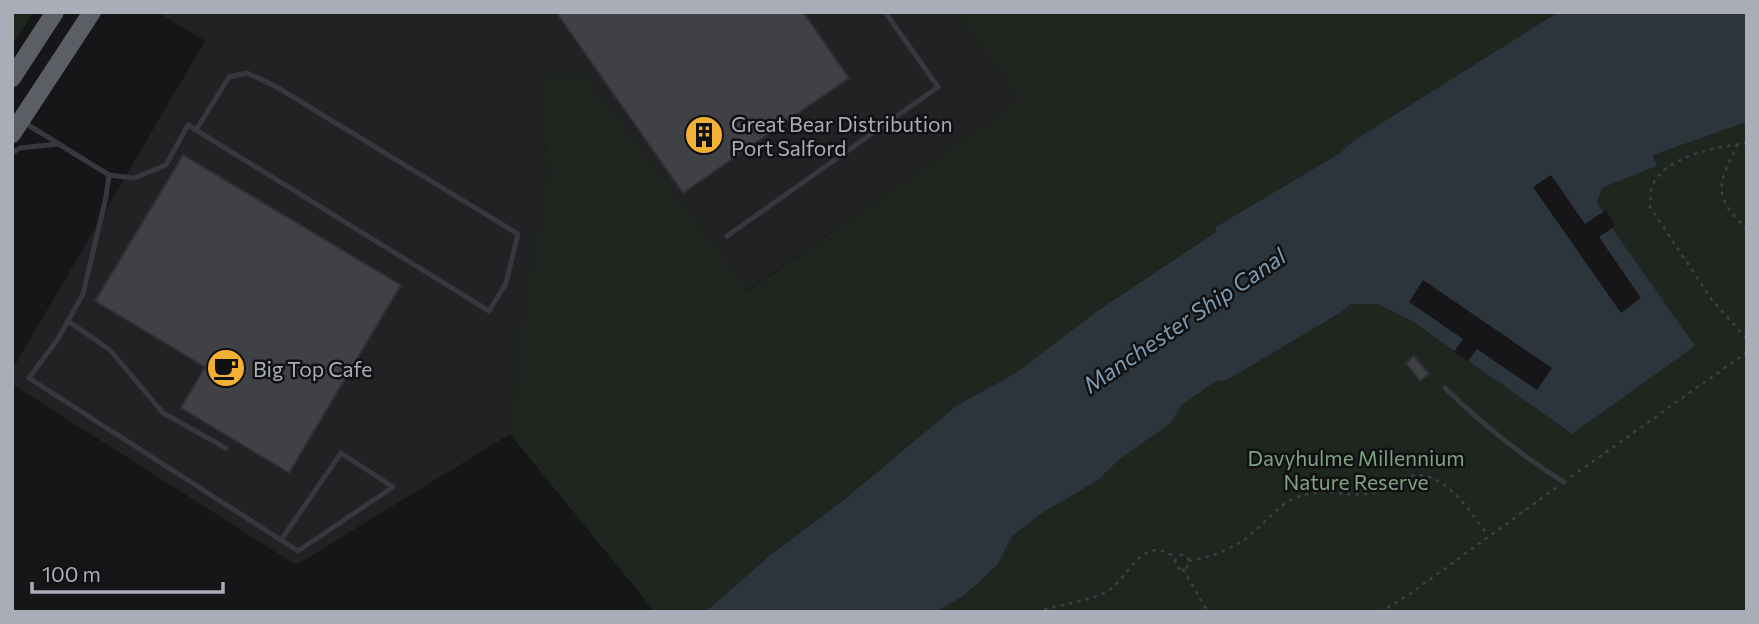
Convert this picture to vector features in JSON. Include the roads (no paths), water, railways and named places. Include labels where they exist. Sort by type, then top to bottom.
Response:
[{"type":"highway","points":[[12,78],[55,12]]},
{"type":"highway","points":[[15,123],[92,12]]},
{"type":"lane","points":[[727,236],[938,88],[885,12]]},
{"type":"lane","points":[[15,123],[58,144],[109,175],[134,178],[166,165],[188,125],[489,311],[506,283],[518,234],[258,78],[247,73],[229,77],[197,130]]},
{"type":"lane","points":[[12,153],[20,148],[58,144]]},
{"type":"lane","points":[[109,175],[83,294],[58,339],[29,379],[298,551],[393,486],[341,453],[281,540]]},
{"type":"lane","points":[[68,321],[110,350],[163,413],[226,448]]},
{"type":"lane","points":[[1445,388],[1489,430],[1564,482]]},
{"type":"water","name":"Manchester Ship Canal","points":[[1558,12],[1747,12],[1747,122],[1653,155],[1657,166],[1602,188],[1597,202],[1614,231],[1695,346],[1572,434],[1412,321],[1378,304],[1351,304],[1227,380],[1216,381],[1182,405],[1171,423],[1120,459],[1098,480],[1041,514],[1012,536],[998,564],[962,597],[935,612],[705,612],[769,556],[845,499],[956,406],[1014,374],[1096,312],[1216,232],[1216,227],[1340,153],[1353,141]]},
{"type":"place","name":"Great Bear Distribution Port Salford","points":[[704,135]]},
{"type":"place","name":"Big Top Cafe","points":[[226,368]]},
{"type":"park label","name":"Davyhulme Millennium Nature Reserve","points":[[1356,469]]}]
